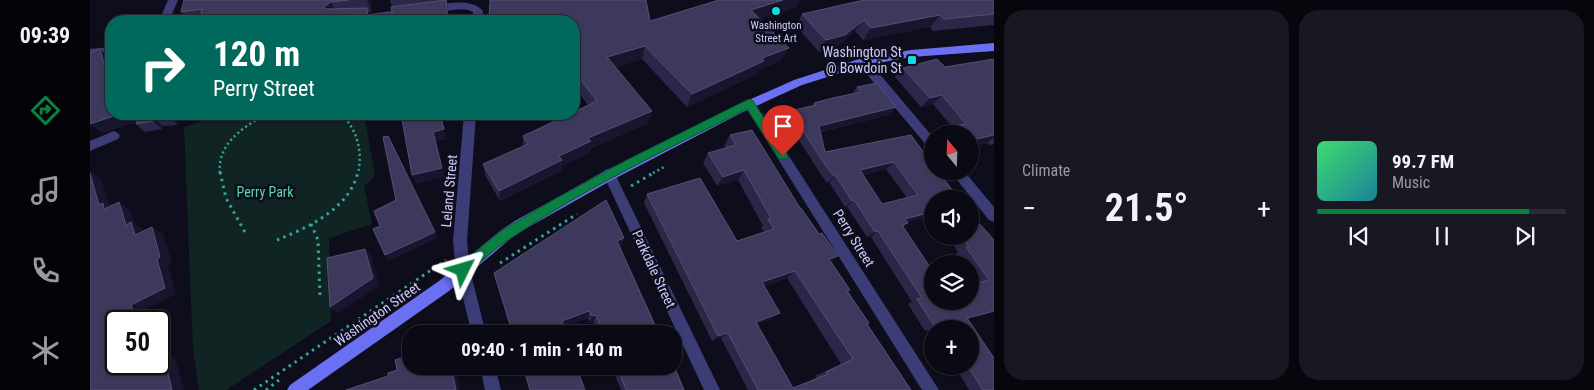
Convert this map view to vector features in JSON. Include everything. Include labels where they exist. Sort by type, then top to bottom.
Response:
[{"type":"main road","name":"Washington Street","points":[[295,390],[463,270],[505,235],[609,174],[749,103],[795,83],[863,62],[924,51],[994,47]]},
{"type":"street","points":[[167,15],[173,0]]},
{"type":"street","points":[[384,15],[462,5],[472,6],[478,12],[478,15]]},
{"type":"street","points":[[90,53],[105,52]]},
{"type":"street","points":[[863,62],[924,134]]},
{"type":"street","name":"Perry Street","points":[[749,103],[931,390]]},
{"type":"street","name":"Leland Street","points":[[470,120],[460,241],[463,270],[477,325]]},
{"type":"street","points":[[90,146],[114,136]]},
{"type":"street","name":"Parkdale Street","points":[[609,174],[712,390]]},
{"type":"street","points":[[964,180],[994,216]]},
{"type":"street","points":[[489,375],[493,390]]},
{"type":"path","points":[[246,234],[224,196],[218,163],[224,149],[244,127],[256,120]]},
{"type":"path","points":[[277,240],[311,224],[330,212],[347,196],[357,179],[362,160],[356,133],[348,120]]},
{"type":"path","points":[[618,194],[633,183],[668,165]]},
{"type":"path","points":[[498,264],[580,212]]},
{"type":"path","points":[[311,224],[318,240],[320,296]]},
{"type":"green space","name":"Perry Park","points":[[206,120],[365,120],[375,176],[364,186],[372,224],[329,238],[331,321],[226,390],[199,390],[193,349],[184,127]]},
{"type":"building","points":[[184,0],[348,0],[331,2],[324,7],[326,9],[367,8],[368,15],[201,15],[202,9],[181,12]]},
{"type":"building","points":[[446,0],[447,15],[393,15],[391,7]]},
{"type":"building","points":[[490,0],[646,0],[650,21],[719,0],[783,0],[751,10],[789,48],[762,58],[764,61],[692,94],[645,46],[607,57],[652,111],[588,138],[591,141],[559,156],[562,160],[499,191],[483,164],[528,144],[523,136],[557,120],[580,120],[580,109],[597,101],[580,79],[580,15],[489,15]]},
{"type":"building","points":[[864,0],[994,0],[994,14],[944,19],[940,15],[871,28],[864,20],[845,35],[826,40],[802,14]]},
{"type":"building","points":[[100,49],[105,67],[105,119],[90,124],[90,53]]},
{"type":"building","points":[[937,59],[945,67],[994,59],[994,135],[979,138],[979,125],[959,125],[966,124],[942,95],[930,98],[903,68]]},
{"type":"building","points":[[877,83],[896,107],[819,126],[825,152],[911,135],[924,153],[924,180],[945,180],[952,190],[924,190],[924,214],[905,219],[908,223],[902,225],[924,258],[924,310],[917,299],[922,298],[878,231],[875,232],[854,200],[852,201],[836,176],[826,166],[790,111],[816,105],[814,103],[861,92],[857,87]],"holes":[[[894,162],[918,195],[882,204],[860,170]]]},
{"type":"building","points":[[137,120],[153,120],[153,121],[136,124]]},
{"type":"building","points":[[402,120],[442,120],[444,129],[433,132],[442,168],[412,175]]},
{"type":"building","points":[[752,130],[800,208],[819,234],[822,233],[838,256],[829,259],[850,290],[847,291],[869,323],[867,324],[911,390],[758,390],[728,333],[718,336],[647,194],[700,178],[737,241],[774,229],[768,219],[771,218],[744,170],[723,177],[708,153],[736,145],[730,135]],"holes":[[[795,271],[853,359],[826,372],[828,374],[793,388],[756,322],[780,313],[762,282]]]},
{"type":"building","points":[[388,136],[435,232],[385,255],[373,229],[380,226],[374,211],[396,200],[383,137]]},
{"type":"building","points":[[90,173],[99,205],[103,203],[104,209],[119,202],[126,225],[131,222],[135,235],[152,227],[160,257],[157,259],[165,288],[131,305],[133,310],[105,310],[105,375],[168,375],[172,390],[90,390]]},
{"type":"building","points":[[606,200],[624,238],[617,241],[655,325],[600,325],[596,315],[592,316],[589,311],[562,321],[564,325],[510,325],[494,273]]},
{"type":"building","points":[[979,223],[994,240],[994,311],[967,318],[968,320],[930,320],[924,310],[979,310],[979,283],[989,280],[979,266],[979,255],[972,255],[966,247],[969,247],[968,245],[979,245]]},
{"type":"building","points":[[365,249],[373,278],[330,307],[327,258]]},
{"type":"building","points":[[979,336],[994,358],[994,390],[983,390],[974,375],[979,375]]},
{"type":"building","points":[[402,358],[402,375],[453,375],[456,390],[346,390],[388,376],[388,373],[397,370],[395,360]]},
{"type":"building","points":[[526,375],[579,375],[585,390],[530,390]]},
{"type":"building","points":[[620,375],[678,375],[684,390],[626,390]]},
{"type":"place","name":"Washington Street Art","points":[[776,11]]},
{"type":"place","name":"Washington St @ Bowdoin St","points":[[912,60]]},
{"type":"route","points":[[463,270],[505,235],[559,202],[749,103],[783,156]]}]
